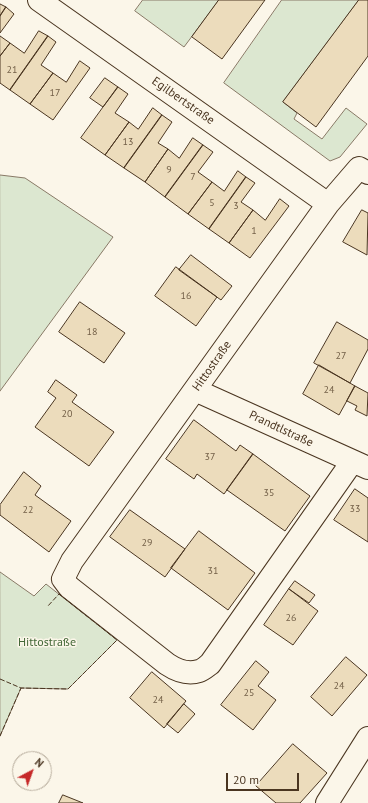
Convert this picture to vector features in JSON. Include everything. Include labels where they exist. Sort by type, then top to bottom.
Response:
[{"type":"street","name":"Egilbertstraße","points":[[39,0],[328,204]]},
{"type":"street","name":"Hittostraße","points":[[360,465],[210,664],[199,671],[177,671],[69,587],[63,579],[72,561],[328,204],[358,168],[368,173]]},
{"type":"street","name":"Prandtlstraße","points":[[195,390],[360,465]]},
{"type":"street","points":[[327,803],[368,738]]},
{"type":"green space","points":[[143,0],[219,0],[184,47],[135,11]]},
{"type":"green space","points":[[282,0],[359,0],[283,102],[297,113],[294,119],[322,139],[346,108],[367,124],[340,157],[330,161],[224,83]]},
{"type":"green space","points":[[0,175],[25,178],[113,237],[0,391]]},
{"type":"green space","name":"Hittostraße","points":[[0,572],[34,596],[46,584],[117,640],[68,689],[21,688],[0,736]]},
{"type":"building","points":[[219,0],[265,0],[222,59],[192,37]]},
{"type":"building","points":[[359,0],[368,0],[368,56],[316,127],[283,102]]},
{"type":"building","points":[[0,4],[6,7],[0,16]]},
{"type":"building","points":[[6,7],[14,14],[0,33],[0,16]]},
{"type":"building","points":[[39,31],[48,36],[10,90],[0,83],[0,56],[10,43],[24,53]]},
{"type":"building","points":[[0,36],[10,43],[0,56]]},
{"type":"building","points":[[48,36],[56,42],[41,65],[53,73],[30,104],[10,90]]},
{"type":"building","points":[[80,61],[90,68],[53,120],[30,104],[53,73],[66,82]]},
{"type":"building","points":[[105,78],[118,87],[103,107],[90,98]]},
{"type":"building","points":[[118,87],[128,94],[115,113],[129,122],[105,155],[81,138]]},
{"type":"building","points":[[153,108],[162,115],[124,168],[105,155],[129,122],[138,129]]},
{"type":"building","points":[[162,115],[172,122],[158,143],[168,149],[145,182],[124,168]]},
{"type":"building","points":[[193,138],[203,145],[165,197],[145,182],[168,149],[179,158]]},
{"type":"building","points":[[203,145],[213,152],[198,172],[212,182],[188,214],[165,197]]},
{"type":"building","points":[[238,171],[246,177],[209,229],[188,214],[212,182],[224,191]]},
{"type":"building","points":[[246,177],[255,183],[241,202],[253,210],[229,243],[209,229]]},
{"type":"building","points":[[280,199],[289,206],[250,258],[229,243],[253,210],[265,220]]},
{"type":"building","points":[[362,210],[368,213],[367,255],[343,242]]},
{"type":"building","points":[[191,255],[232,286],[221,300],[179,270]]},
{"type":"building","points":[[176,267],[217,297],[196,326],[155,296]]},
{"type":"building","points":[[80,302],[125,333],[104,363],[59,332]]},
{"type":"building","points":[[337,322],[368,340],[368,349],[350,383],[314,363]]},
{"type":"building","points":[[319,365],[355,386],[339,415],[303,394]]},
{"type":"building","points":[[56,380],[77,395],[72,402],[114,432],[89,466],[35,427],[56,398],[48,392]]},
{"type":"building","points":[[355,386],[368,393],[367,416],[355,410],[357,406],[347,401]]},
{"type":"building","points":[[194,420],[236,451],[240,445],[253,454],[224,494],[197,474],[194,479],[166,459]]},
{"type":"building","points":[[253,454],[310,496],[285,531],[227,490]]},
{"type":"building","points":[[24,472],[41,486],[35,495],[71,521],[49,552],[0,515],[0,505]]},
{"type":"building","points":[[355,489],[368,498],[368,542],[334,520]]},
{"type":"building","points":[[130,510],[185,549],[165,577],[110,537]]},
{"type":"building","points":[[199,531],[255,573],[228,610],[171,568]]},
{"type":"building","points":[[295,581],[315,595],[309,603],[289,589]]},
{"type":"building","points":[[289,589],[318,611],[293,645],[264,625]]},
{"type":"building","points":[[346,657],[367,675],[332,716],[311,697]]},
{"type":"building","points":[[256,661],[269,672],[258,686],[276,700],[253,730],[221,705]]},
{"type":"building","points":[[152,672],[186,701],[164,728],[130,698]]},
{"type":"building","points":[[184,704],[195,714],[178,733],[167,724]]},
{"type":"building","points":[[293,744],[327,773],[300,803],[276,803],[256,786]]},
{"type":"building","points":[[63,795],[83,803],[59,803]]},
{"type":"fence","points":[[0,679],[21,688],[68,689],[117,640],[59,594],[47,607]]},
{"type":"fence","points":[[0,736],[21,688]]}]
